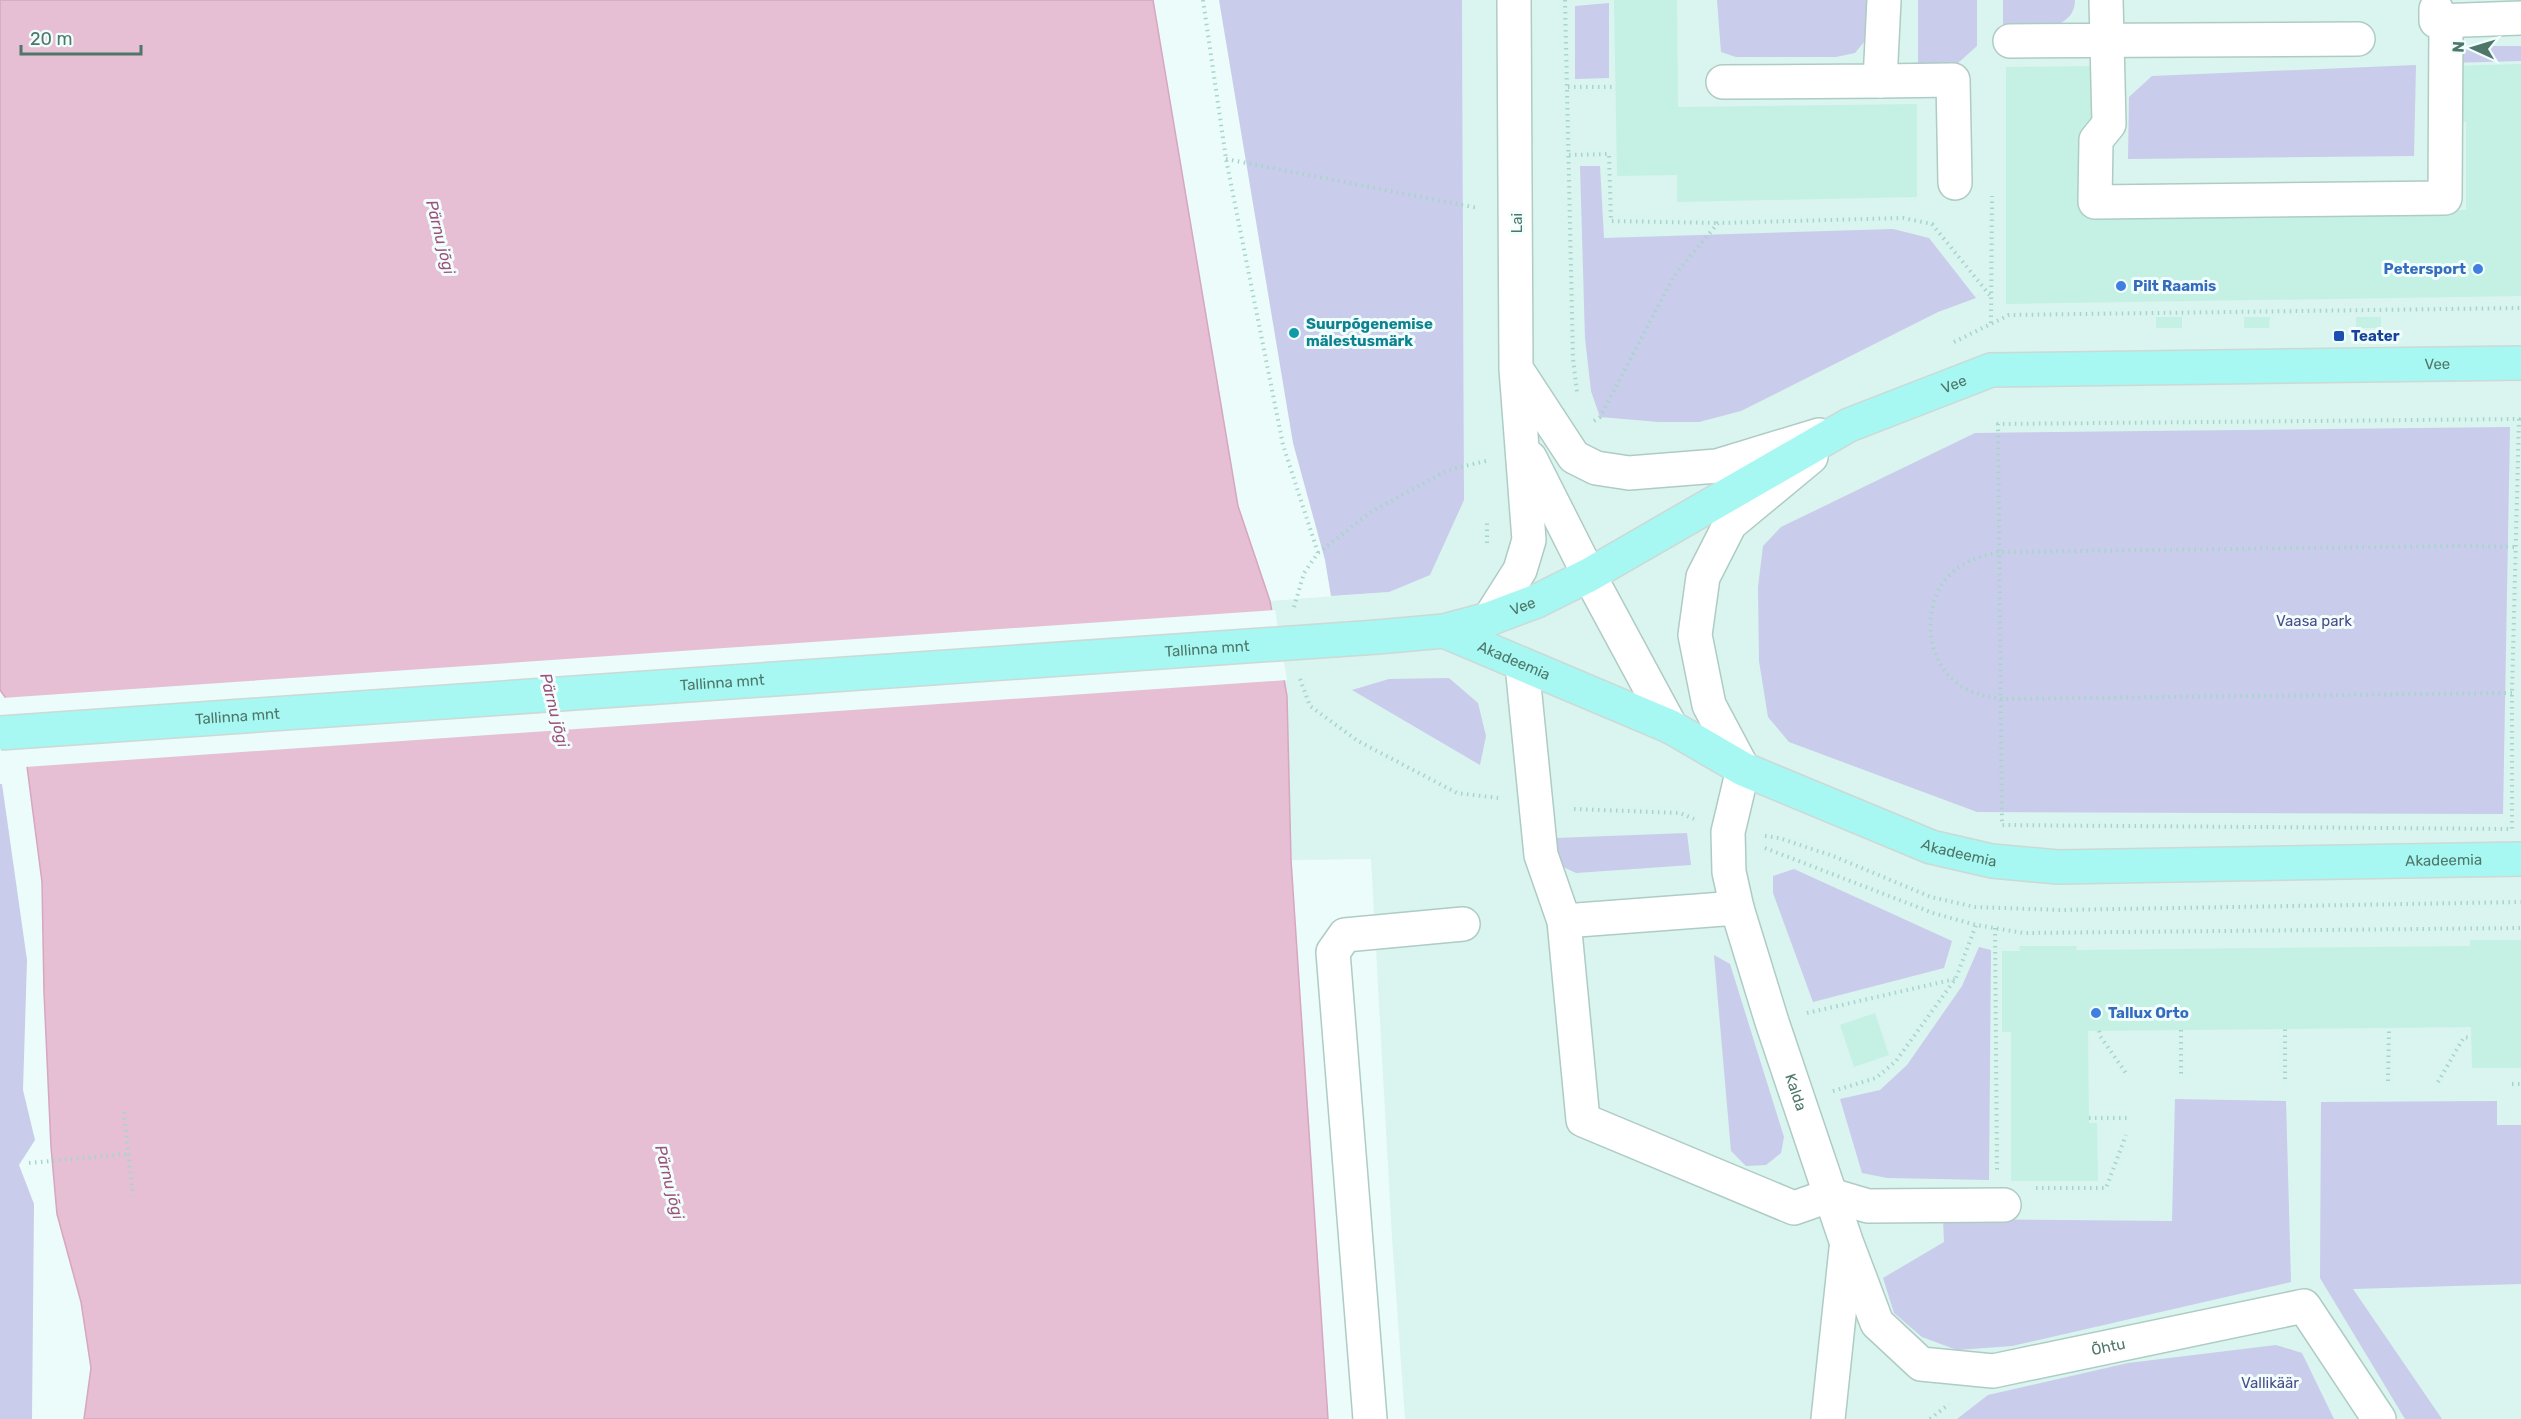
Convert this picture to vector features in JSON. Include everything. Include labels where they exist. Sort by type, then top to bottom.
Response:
[{"type":"main road","name":"Vee","points":[[1444,631],[1490,619],[1538,601],[1589,575],[1850,425],[1991,370],[2521,363]]},
{"type":"main road","name":"Akadeemia","points":[[1444,631],[1671,727],[1743,769],[1931,847],[1992,861],[2058,867],[2521,859]]},
{"type":"main road","name":"Tallinna mnt","points":[[0,733],[1444,631]]},
{"type":"street","name":"Lai","points":[[1490,619],[1520,570],[1529,540],[1524,446],[1516,369],[1514,0]]},
{"type":"street","points":[[1880,81],[1884,0]]},
{"type":"street","points":[[2106,0],[2105,42],[2109,124],[2096,140],[2095,202],[2445,198],[2441,10],[2521,18]]},
{"type":"street","points":[[2010,41],[2358,39]]},
{"type":"street","points":[[1723,82],[1953,80],[1955,183]]},
{"type":"street","points":[[1516,369],[1574,457],[1596,468],[1629,472],[1717,466],[1850,425]]},
{"type":"street","points":[[1743,769],[1709,705],[1699,658],[1695,635],[1703,577],[1730,525],[1850,425]]},
{"type":"street","name":"Lai","points":[[1524,446],[1589,575],[1671,727]]},
{"type":"street","points":[[1522,665],[1541,855],[1564,921],[1583,1120],[1794,1208],[1831,1195],[1868,1206],[2000,1200]]},
{"type":"street","name":"Kalda","points":[[1743,769],[1728,832],[1729,872],[1737,908],[1772,1022],[1846,1241],[1828,1419]]},
{"type":"street","points":[[1564,921],[1737,908]]},
{"type":"street","points":[[1370,1419],[1333,952],[1345,935],[1463,924]]},
{"type":"street","name":"Õhtu","points":[[1846,1241],[1877,1323],[1921,1364],[1993,1371],[2304,1306],[2379,1419]]},
{"type":"path","points":[[1203,0],[1226,159],[1283,445],[1318,553]]},
{"type":"path","points":[[1565,0],[1573,358],[1578,393]]},
{"type":"path","points":[[1568,87],[1616,87]]},
{"type":"path","points":[[1569,155],[1609,154],[1611,221],[1718,223],[1903,218],[1932,224],[1992,298]]},
{"type":"path","points":[[1226,159],[1482,209]]},
{"type":"path","points":[[1600,417],[1674,276],[1718,223]]},
{"type":"path","points":[[2519,419],[2512,693],[2512,829],[2002,825],[1999,552],[1998,424],[2519,419]]},
{"type":"path","points":[[1294,613],[1294,603],[1304,573],[1318,553],[1371,512],[1448,470],[1488,461],[1488,470]]},
{"type":"path","points":[[1487,510],[1487,544]]},
{"type":"path","points":[[2512,693],[2001,699],[1977,694],[1959,685],[1945,671],[1935,653],[1930,633],[1931,611],[1947,578],[1958,567],[1978,557],[1999,552],[2516,547]]},
{"type":"path","points":[[1298,671],[1310,706],[1358,741],[1457,793],[1572,809],[1680,813],[1768,850],[1934,913],[1976,925],[2023,933],[2521,928]]},
{"type":"path","points":[[1494,798],[1496,788]]},
{"type":"path","points":[[1765,860],[1768,850]]},
{"type":"path","points":[[1800,1101],[1876,1078],[1896,1061],[1956,978],[1976,925]]},
{"type":"path","points":[[1995,928],[2000,1200],[2106,1188],[2126,1135]]},
{"type":"path","points":[[1772,1022],[1956,978]]},
{"type":"path","points":[[2388,1081],[2389,1028]]},
{"type":"path","points":[[2285,1029],[2285,1078]]},
{"type":"path","points":[[2099,1030],[2100,1036],[2128,1076]]},
{"type":"path","points":[[2181,1030],[2181,1077]]},
{"type":"path","points":[[2438,1082],[2464,1037],[2472,1038]]},
{"type":"path","points":[[2512,1083],[2521,1084]]},
{"type":"path","points":[[124,1112],[133,1196]]},
{"type":"path","points":[[2089,1119],[2127,1118]]},
{"type":"path","points":[[29,1163],[128,1154]]},
{"type":"shaded area","points":[[1462,0],[2521,0],[2521,1419],[1405,1419],[1392,1237],[1371,859],[1291,860],[1287,696],[1270,601],[1389,592],[1464,500]]},
{"type":"green space","points":[[1219,0],[1462,0],[1464,500],[1430,575],[1389,592],[1331,596],[1325,560],[1293,443]]},
{"type":"green space","points":[[1717,0],[1871,0],[1869,36],[1855,53],[1836,57],[1736,57],[1721,52]]},
{"type":"green space","points":[[1918,0],[1977,0],[1977,46],[1958,63],[1918,66]]},
{"type":"green space","points":[[2003,0],[2075,0],[2073,11],[2067,19],[2058,24],[2036,29],[2003,30]]},
{"type":"green space","points":[[1609,3],[1609,78],[1575,79],[1575,6]]},
{"type":"green space","points":[[2453,46],[2521,46],[2521,61],[2448,63]]},
{"type":"green space","points":[[2416,65],[2414,156],[2128,159],[2129,97],[2152,76]]},
{"type":"green space","points":[[1580,166],[1600,166],[1604,238],[1893,229],[1929,238],[1976,298],[1938,312],[1741,411],[1699,422],[1659,422],[1600,417],[1591,391],[1585,338]]},
{"type":"green space","name":"Vaasa park","points":[[2510,427],[2503,814],[1977,812],[1789,742],[1768,717],[1759,661],[1758,587],[1763,546],[1781,527],[1975,433]]},
{"type":"green space","points":[[1449,678],[1478,703],[1486,736],[1480,765],[1352,690],[1389,679]]},
{"type":"green space","points":[[0,784],[2,784],[27,960],[23,1090],[35,1140],[19,1165],[34,1204],[32,1419],[0,1419]]},
{"type":"green space","points":[[1687,833],[1691,865],[1576,873],[1561,866],[1556,838]]},
{"type":"green space","points":[[1794,869],[1952,941],[1944,968],[1813,1002],[1773,893],[1773,876]]},
{"type":"green space","points":[[1979,947],[1991,950],[1989,1180],[1887,1178],[1862,1173],[1840,1099],[1880,1090],[1907,1065],[1962,986]]},
{"type":"green space","points":[[1714,955],[1730,964],[1784,1137],[1781,1153],[1766,1165],[1746,1166],[1731,1151]]},
{"type":"green space","points":[[2175,1099],[2286,1101],[2291,1282],[2012,1346],[1957,1350],[1922,1337],[1894,1313],[1883,1278],[1944,1242],[1943,1219],[2172,1221]]},
{"type":"green space","points":[[2497,1101],[2497,1125],[2521,1125],[2521,1284],[2353,1289],[2442,1419],[2405,1419],[2320,1278],[2321,1102]]},
{"type":"green space","name":"Vallikäär","points":[[2276,1345],[2302,1353],[2334,1419],[1957,1419],[1988,1395],[2128,1363]]},
{"type":"water","name":"Pärnu jõgi","points":[[0,0],[1153,0],[1238,506],[1270,601],[1287,696],[1291,860],[1328,1419],[84,1419],[91,1368],[81,1302],[57,1214],[51,1147],[42,882],[21,720],[0,690]]},
{"type":"pier","points":[[1275,610],[1287,680],[25,767],[18,721],[2,698]]},
{"type":"building","points":[[1614,0],[1677,0],[1678,107],[1917,104],[1917,197],[1677,202],[1677,175],[1617,176]]},
{"type":"building","points":[[2521,64],[2521,296],[2006,304],[2006,67],[2094,66],[2093,124],[2085,124],[2085,218],[2466,210],[2466,122],[2450,122],[2449,66]]},
{"type":"building","points":[[2156,317],[2182,317],[2182,328],[2156,328]]},
{"type":"building","points":[[2244,317],[2270,317],[2269,328],[2244,328]]},
{"type":"building","points":[[2356,317],[2381,317],[2381,328],[2356,328]]},
{"type":"building","points":[[2470,940],[2521,940],[2521,1068],[2472,1068],[2471,1027],[2088,1031],[2089,1123],[2097,1123],[2098,1181],[2011,1181],[2011,1032],[2002,1032],[2002,951],[2020,951],[2019,946],[2077,946],[2076,950],[2470,946]]},
{"type":"building","points":[[1875,1013],[1889,1055],[1854,1067],[1840,1025]]},
{"type":"place","name":"Petersport","points":[[2478,269]]},
{"type":"place","name":"Pilt Raamis","points":[[2121,286]]},
{"type":"place","name":"Suurpõgenemise mälestusmärk","points":[[1294,333]]},
{"type":"place","name":"Teater","points":[[2339,336]]},
{"type":"place","name":"Tallux Orto","points":[[2096,1013]]}]
